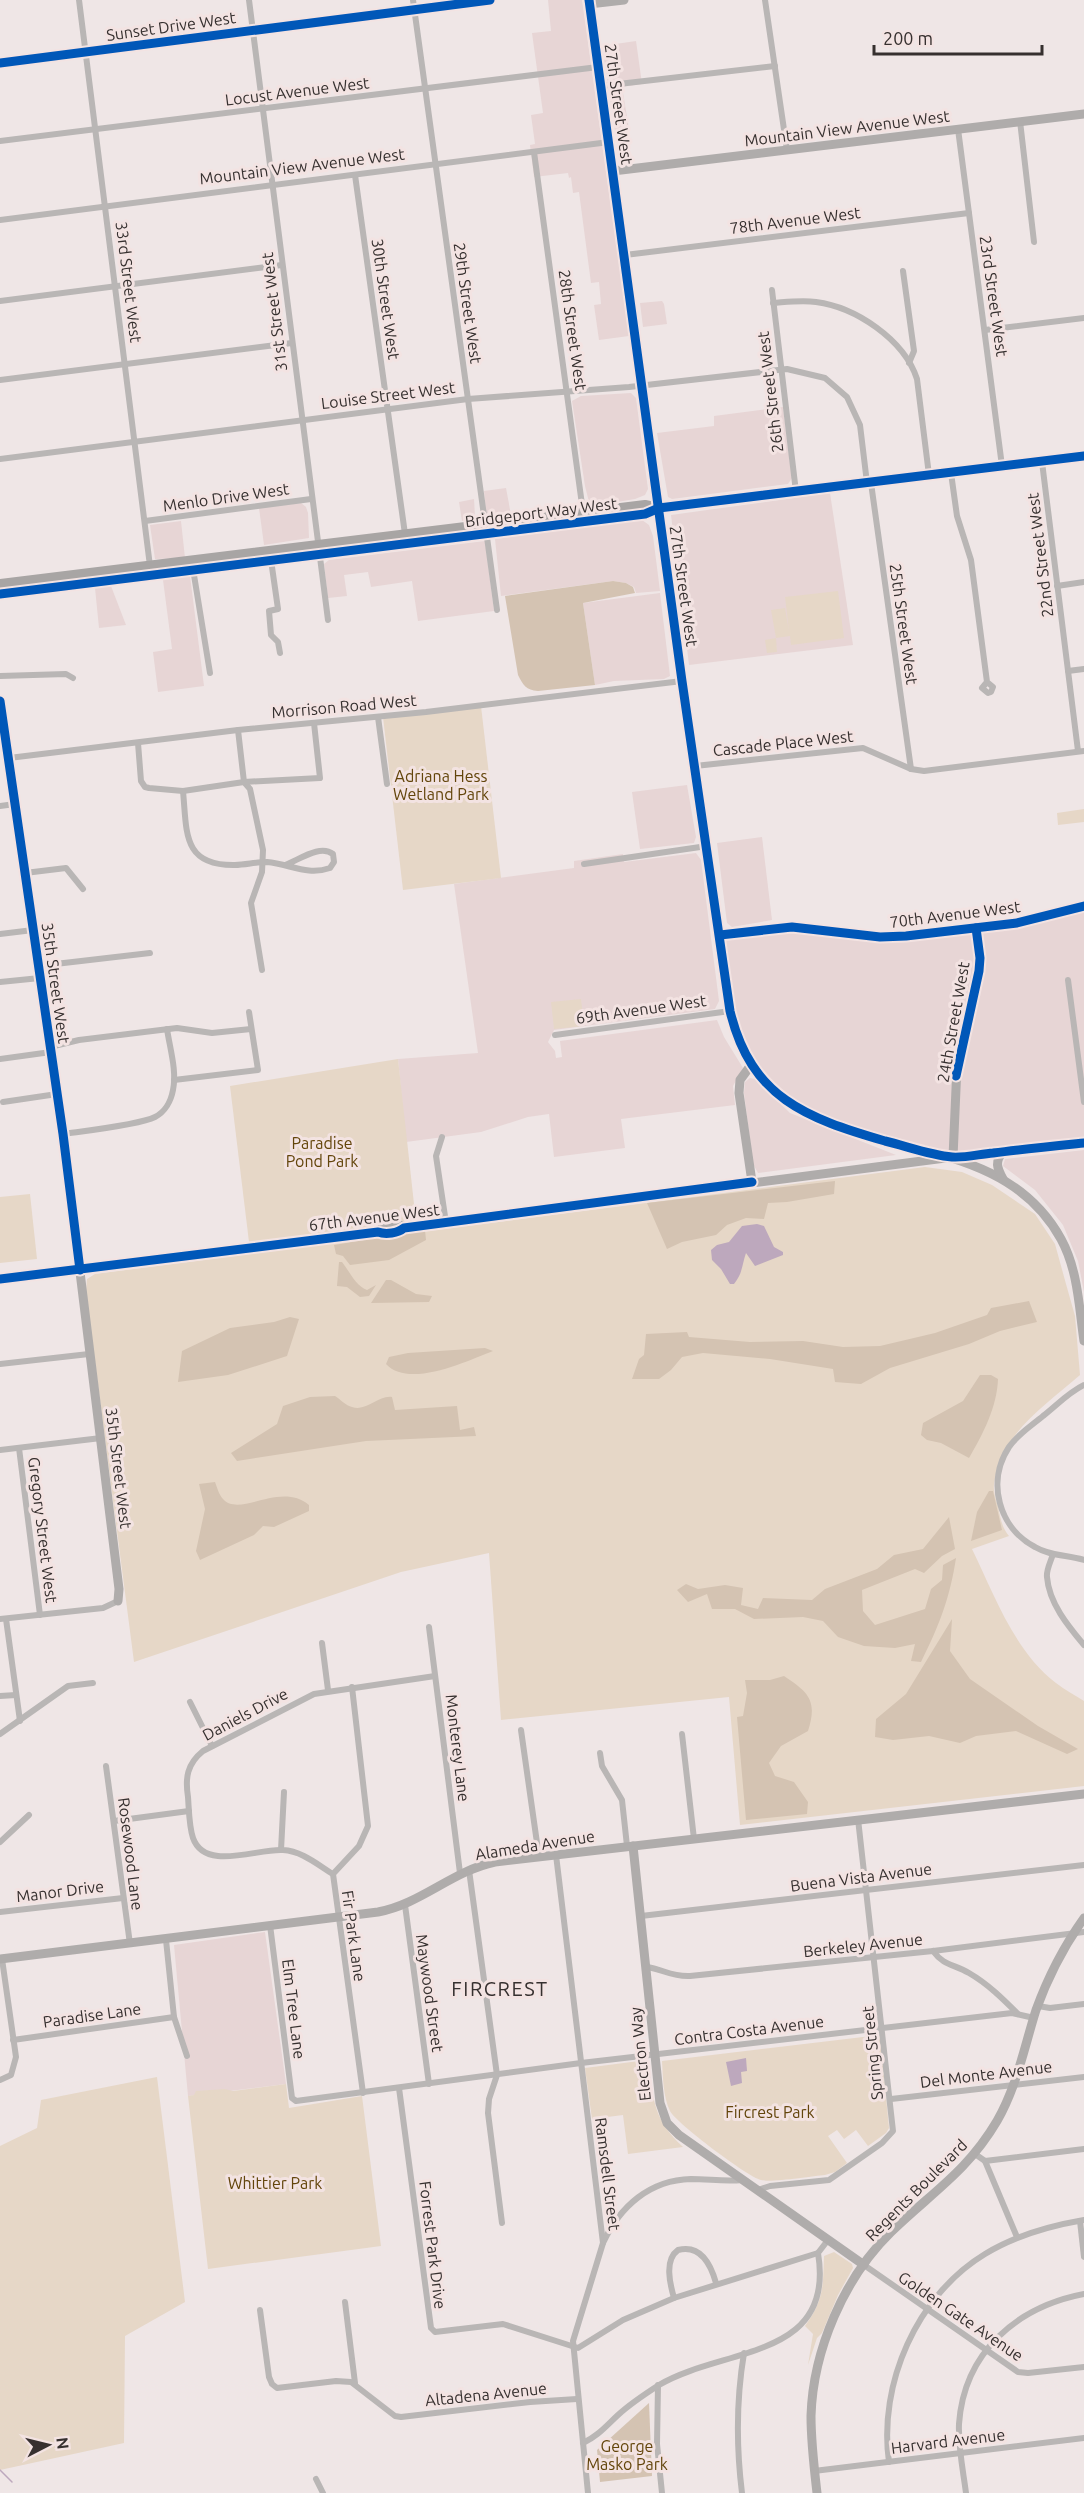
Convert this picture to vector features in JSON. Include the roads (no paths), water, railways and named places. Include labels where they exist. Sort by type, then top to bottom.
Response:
[{"type":"main road","name":"Bridgeport Way West","points":[[0,584],[318,550],[486,529],[645,514],[659,508],[1084,456]]},
{"type":"main road","name":"Bridgeport Way West","points":[[0,594],[271,560],[405,534],[486,529],[583,512],[645,505],[659,508]]},
{"type":"street","name":"33rd Street West","points":[[78,0],[106,206],[150,567]]},
{"type":"street","name":"31st Street West","points":[[249,0],[328,620]]},
{"type":"street","name":"Sunset Drive West","points":[[0,63],[254,30],[414,5],[489,0]]},
{"type":"street","points":[[589,2],[624,0]]},
{"type":"street","points":[[765,0],[787,150]]},
{"type":"street","name":"27th Street West","points":[[589,2],[682,681],[730,1011],[738,1038],[751,1065]]},
{"type":"street","name":"29th Street West","points":[[414,5],[497,610]]},
{"type":"street","points":[[601,86],[775,66]]},
{"type":"street","name":"Locust Avenue West","points":[[0,141],[598,67]]},
{"type":"street","name":"Mountain View Avenue West","points":[[613,171],[1084,114]]},
{"type":"street","points":[[1020,121],[1034,242]]},
{"type":"street","name":"23rd Street West","points":[[958,129],[1002,466]]},
{"type":"street","name":"Mountain View Avenue West","points":[[0,220],[609,142]]},
{"type":"street","name":"28th Street West","points":[[534,152],[583,512]]},
{"type":"street","name":"30th Street West","points":[[355,175],[405,534]]},
{"type":"street","name":"78th Avenue West","points":[[625,255],[969,213]]},
{"type":"street","points":[[0,301],[282,265]]},
{"type":"street","points":[[903,271],[914,351],[909,363]]},
{"type":"street","name":"26th Street West","points":[[771,290],[796,492]]},
{"type":"street","points":[[773,303],[815,302],[851,313],[883,334],[915,373],[919,389],[929,476]]},
{"type":"street","points":[[985,330],[1084,318]]},
{"type":"street","points":[[0,380],[292,343]]},
{"type":"street","name":"Louise Street West","points":[[0,459],[388,408],[643,385],[781,369]]},
{"type":"street","name":"25th Street West","points":[[781,369],[821,376],[834,384],[847,397],[860,425],[911,769]]},
{"type":"street","name":"22nd Street West","points":[[1042,462],[1068,670],[1081,751]]},
{"type":"street","points":[[951,473],[957,516],[971,560],[987,682]]},
{"type":"street","name":"Menlo Drive West","points":[[145,521],[311,499]]},
{"type":"street","points":[[271,560],[278,609],[269,610],[271,635],[278,642],[280,653]]},
{"type":"street","points":[[193,569],[210,673]]},
{"type":"street","points":[[1057,586],[1084,582]]},
{"type":"street","points":[[1068,670],[1084,669]]},
{"type":"street","points":[[0,676],[66,674],[73,678]]},
{"type":"street","name":"Morrison Road West","points":[[9,758],[682,681]]},
{"type":"street","name":"35th Street West","points":[[0,701],[2,729],[9,758],[63,1134],[119,1589],[118,1601]]},
{"type":"street","points":[[378,717],[387,784]]},
{"type":"street","points":[[138,743],[143,784],[149,788],[183,791],[244,782],[320,778],[314,723]]},
{"type":"street","points":[[238,730],[244,782],[250,789],[264,862],[251,903],[262,970]]},
{"type":"street","name":"Cascade Place West","points":[[694,766],[863,748],[911,769],[933,771],[1081,751]]},
{"type":"street","points":[[183,791],[188,838],[198,857],[218,865],[236,866],[264,862],[309,872],[326,869],[334,862],[333,854],[328,851],[318,851],[285,865]]},
{"type":"street","points":[[0,806],[15,804]]},
{"type":"street","points":[[584,864],[707,846]]},
{"type":"street","points":[[25,873],[66,868],[83,889]]},
{"type":"street","name":"70th Avenue West","points":[[720,935],[792,927],[889,937],[1017,923],[1084,906]]},
{"type":"street","name":"24th Street West","points":[[953,1157],[957,1066],[980,964],[976,928]]},
{"type":"street","points":[[0,934],[33,930]]},
{"type":"street","points":[[38,966],[150,953]]},
{"type":"street","points":[[0,982],[39,978]]},
{"type":"street","points":[[1068,980],[1079,1034],[1084,1102]]},
{"type":"street","name":"69th Avenue West","points":[[555,1035],[597,1027],[730,1011]]},
{"type":"street","points":[[174,1080],[258,1070],[249,1012]]},
{"type":"street","points":[[50,1049],[79,1040],[177,1028],[212,1033],[251,1029]]},
{"type":"street","points":[[63,1134],[141,1122],[158,1116],[171,1100],[174,1080],[167,1029]]},
{"type":"street","name":"35th Street West","points":[[0,1059],[50,1049]]},
{"type":"street","points":[[752,1182],[739,1093],[740,1080],[751,1065],[776,1093],[814,1117],[865,1135],[953,1157],[1003,1179],[1033,1202],[1061,1239],[1072,1265],[1084,1341]]},
{"type":"street","points":[[3,1102],[57,1094]]},
{"type":"street","points":[[442,1137],[436,1156],[446,1223]]},
{"type":"street","name":"67th Avenue West","points":[[0,1279],[378,1232],[383,1234],[400,1232],[404,1228],[752,1182],[1084,1143]]},
{"type":"street","points":[[1003,1179],[997,1165],[1004,1151]]},
{"type":"street","points":[[0,1364],[89,1354]]},
{"type":"street","points":[[1084,1385],[1018,1437],[1004,1457],[998,1475],[998,1499],[1005,1517],[1023,1540],[1038,1549],[1053,1554],[1084,1560]]},
{"type":"street","points":[[0,1450],[101,1438]]},
{"type":"street","name":"Gregory Street West","points":[[19,1448],[40,1615]]},
{"type":"street","points":[[1053,1554],[1046,1575],[1055,1605],[1084,1645]]},
{"type":"street","points":[[20,1721],[3,1619],[103,1608],[118,1601]]},
{"type":"street","name":"Monterey Lane","points":[[429,1627],[497,2075],[489,2099],[488,2113],[502,2223]]},
{"type":"street","points":[[322,1643],[328,1690]]},
{"type":"street","name":"Daniels Drive","points":[[333,1874],[302,1855],[281,1850],[220,1857],[202,1850],[194,1838],[189,1811],[186,1784],[188,1771],[198,1755],[212,1746],[307,1697],[328,1690],[435,1676]]},
{"type":"street","points":[[0,1734],[68,1686],[93,1683]]},
{"type":"street","name":"Fir Park Lane","points":[[352,1687],[368,1826],[359,1846],[333,1874],[363,2093]]},
{"type":"street","points":[[0,1696],[16,1695]]},
{"type":"street","points":[[190,1702],[212,1746]]},
{"type":"street","points":[[521,1730],[539,1857]]},
{"type":"street","points":[[682,1734],[694,1839]]},
{"type":"street","points":[[600,1753],[602,1766],[622,1800],[630,1846]]},
{"type":"street","name":"Rosewood Lane","points":[[106,1766],[130,1944]]},
{"type":"street","points":[[281,1850],[284,1792]]},
{"type":"street","name":"Alameda Avenue","points":[[1,1959],[378,1912],[405,1905],[465,1872],[495,1862],[1084,1794]]},
{"type":"street","points":[[114,1821],[189,1811]]},
{"type":"street","points":[[0,1842],[29,1815]]},
{"type":"street","name":"Spring Street","points":[[758,2190],[770,2186],[829,2180],[891,2134],[893,2127],[858,1820]]},
{"type":"street","name":"Electron Way","points":[[630,1846],[641,1916],[660,2103],[667,2123],[679,2135],[864,2265]]},
{"type":"street","name":"Ramsdell Street","points":[[556,1855],[603,2243],[573,2336],[577,2399],[588,2493]]},
{"type":"street","name":"Buena Vista Avenue","points":[[641,1916],[1084,1865]]},
{"type":"street","name":"Manor Drive","points":[[0,1912],[123,1898]]},
{"type":"street","name":"Maywood Street","points":[[405,1905],[429,2085]]},
{"type":"street","name":"Regents Boulevard","points":[[817,2493],[812,2415],[821,2355],[838,2308],[864,2265],[888,2235],[940,2190],[975,2154],[998,2119],[1024,2058],[1034,2018],[1055,1964],[1084,1918]]},
{"type":"street","name":"Elm Tree Lane","points":[[270,1925],[292,2096]]},
{"type":"street","name":"Berkeley Avenue","points":[[646,1966],[676,1977],[933,1951],[1084,1932]]},
{"type":"street","points":[[166,1940],[174,2017],[186,2056]]},
{"type":"street","points":[[933,1951],[941,1962],[969,1973],[986,1985],[1018,2014]]},
{"type":"street","points":[[0,2080],[11,2075],[16,2057],[1,1959]]},
{"type":"street","points":[[0,2002],[8,2001]]},
{"type":"street","points":[[1038,2006],[1050,2008],[1084,2004]]},
{"type":"street","name":"Contra Costa Avenue","points":[[292,2096],[293,2100],[297,2101],[581,2063],[883,2028],[1018,2014],[1034,2018]]},
{"type":"street","name":"Paradise Lane","points":[[13,2040],[174,2017]]},
{"type":"street","name":"Del Monte Avenue","points":[[891,2099],[1084,2077]]},
{"type":"street","name":"Forrest Park Drive","points":[[399,2088],[431,2329],[439,2332],[507,2325],[573,2348]]},
{"type":"street","points":[[985,2161],[1084,2149]]},
{"type":"street","points":[[975,2154],[985,2161],[1017,2237]]},
{"type":"street","points":[[603,2243],[618,2217],[633,2200],[653,2188],[682,2180],[729,2182],[742,2180]]},
{"type":"street","points":[[890,2462],[887,2428],[894,2383],[906,2348],[927,2309],[938,2294],[963,2269],[983,2255],[1017,2237],[1082,2220],[1084,2257]]},
{"type":"street","points":[[573,2348],[582,2347],[623,2320],[675,2298],[716,2283],[818,2253],[828,2240]]},
{"type":"street","points":[[675,2298],[670,2268],[671,2259],[678,2250],[692,2249],[699,2252],[710,2265],[716,2283]]},
{"type":"street","points":[[583,2443],[595,2438],[619,2414],[658,2385],[692,2369],[783,2340],[801,2324],[811,2310],[819,2292],[821,2280],[818,2253]]},
{"type":"street","name":"Golden Gate Avenue","points":[[864,2265],[1014,2371],[1022,2373],[1084,2367]]},
{"type":"street","points":[[966,2493],[959,2424],[964,2397],[972,2374],[986,2350],[1005,2330],[1028,2313],[1051,2302],[1084,2294]]},
{"type":"street","points":[[260,2310],[269,2377],[274,2387],[336,2381],[355,2384],[345,2302]]},
{"type":"street","points":[[742,2493],[737,2433],[738,2398],[744,2353]]},
{"type":"street","name":"Altadena Avenue","points":[[355,2384],[398,2417],[577,2399]]},
{"type":"street","points":[[658,2385],[657,2444],[662,2493]]},
{"type":"street","name":"Harvard Avenue","points":[[814,2470],[1084,2438]]},
{"type":"street","points":[[316,2479],[323,2493]]},
{"type":"waterway","points":[[0,2470],[12,2482]]},
{"type":"district","name":"FIRCREST","points":[[500,1989]]},
{"type":"park label","name":"Adriana Hess Wetland Park","points":[[441,785]]},
{"type":"park label","name":"Paradise Pond Park","points":[[322,1152]]},
{"type":"park label","name":"Fircrest Park","points":[[770,2112]]},
{"type":"park label","name":"Whittier Park","points":[[275,2183]]},
{"type":"park label","name":"George Masko Park","points":[[627,2455]]}]
